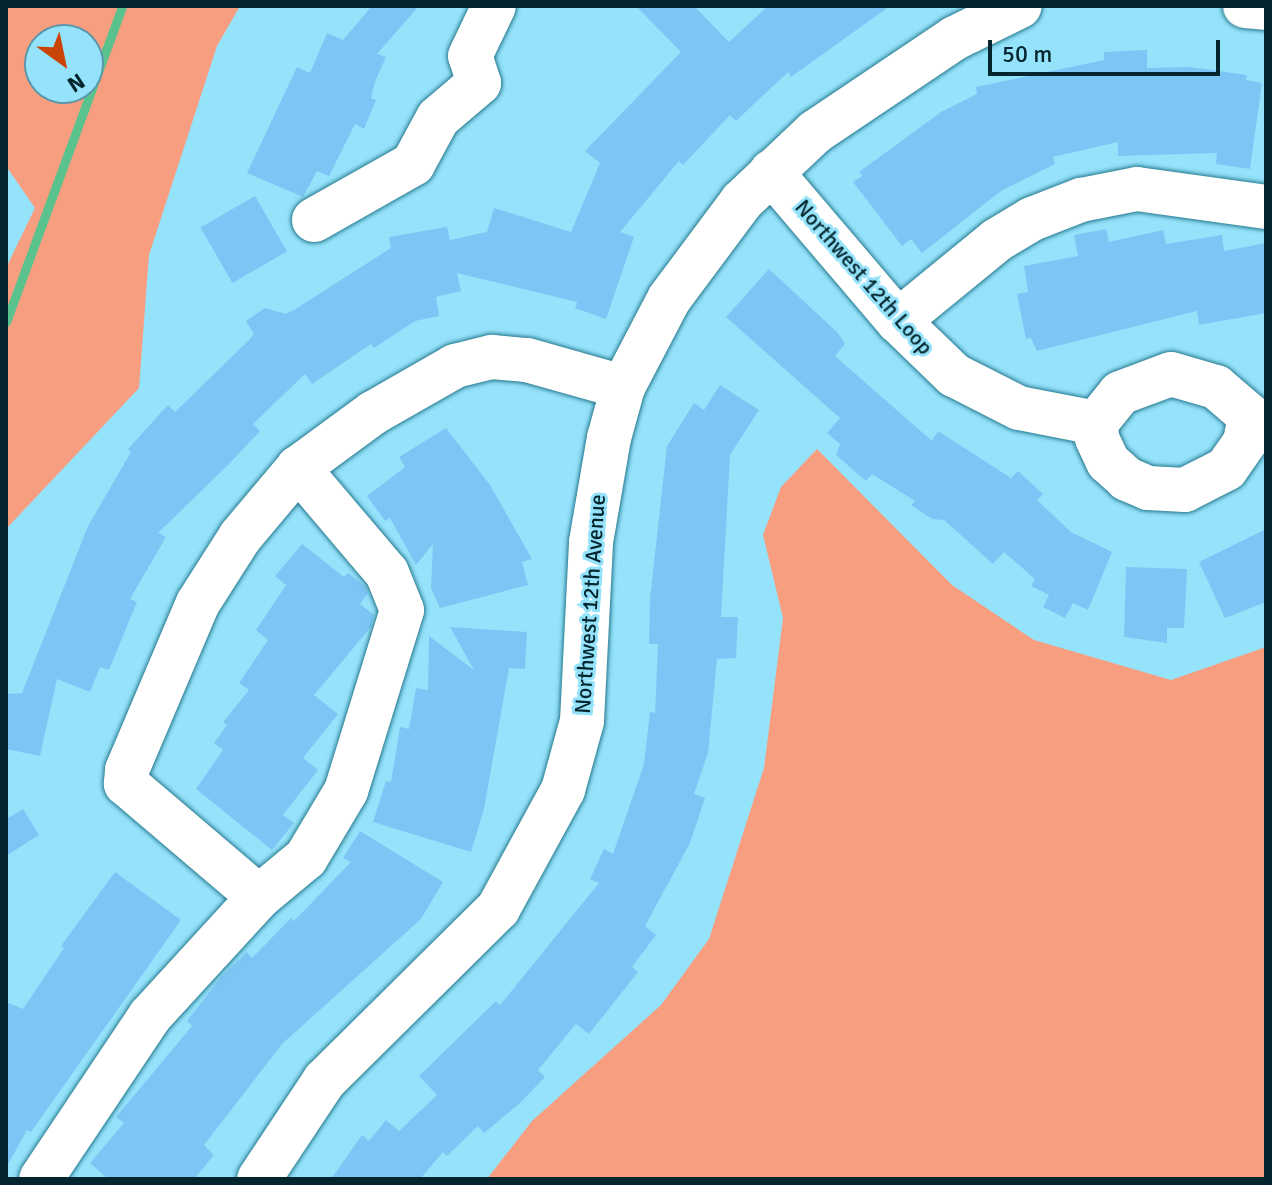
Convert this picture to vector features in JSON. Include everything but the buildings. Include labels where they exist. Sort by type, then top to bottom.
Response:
[{"type":"street","points":[[314,220],[413,164],[438,118],[479,83],[470,56],[494,6]]},
{"type":"street","name":"Northwest 12th Avenue","points":[[259,1179],[324,1081],[498,909],[563,790],[582,721],[598,489],[623,387],[669,299],[712,237],[771,172],[815,132],[955,38],[1020,6]]},
{"type":"street","points":[[1245,6],[1266,8]]},
{"type":"street","name":"Northwest 12th Loop","points":[[771,172],[898,321],[954,375],[987,396],[1048,417],[1096,423]]},
{"type":"street","points":[[898,321],[997,240],[1032,219],[1081,200],[1137,189],[1266,207]]},
{"type":"street","points":[[259,897],[132,794],[127,770],[198,603],[240,537],[298,468],[418,385],[480,360],[527,360],[623,387]]},
{"type":"street","points":[[1171,374],[1216,387],[1258,414],[1245,442],[1226,469],[1185,490],[1148,488],[1127,479],[1101,450],[1096,423],[1120,393],[1171,374]]},
{"type":"street","points":[[41,1179],[150,1016],[259,897],[306,858],[346,791],[402,610],[387,573],[298,468]]},
{"type":"shaded area","points":[[6,6],[240,6],[217,46],[149,255],[139,388],[6,529],[6,268],[35,208],[6,166]]},
{"type":"shaded area","points":[[817,449],[952,585],[1034,640],[1171,680],[1266,647],[1266,1179],[487,1179],[532,1121],[661,1005],[709,939],[764,768],[783,618],[763,535],[781,487]]},
{"type":"waterway","points":[[6,322],[122,6]]}]
